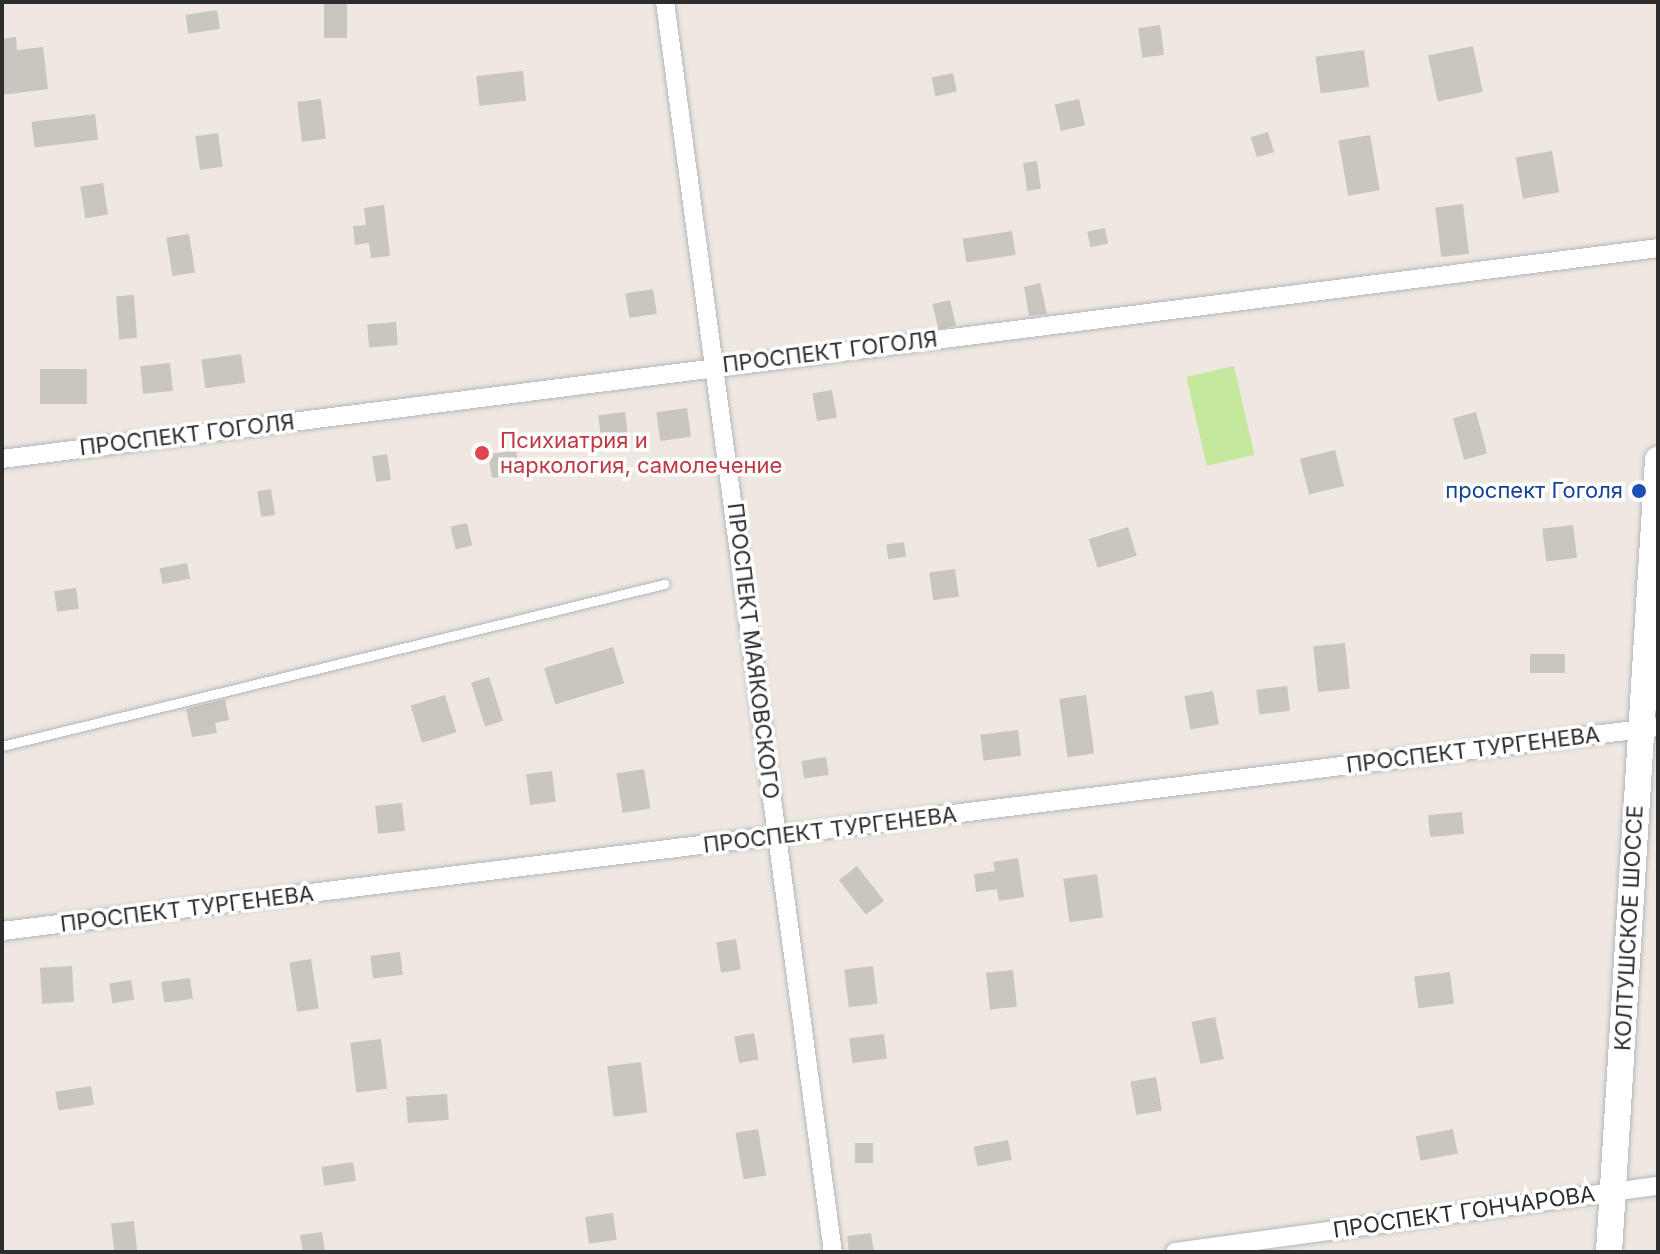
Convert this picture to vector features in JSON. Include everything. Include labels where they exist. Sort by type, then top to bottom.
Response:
[{"type":"main road","name":"КОЛТУШСКОЕ ШОССЕ","points":[[1609,1252],[1650,728],[1658,460]]},
{"type":"street","name":"ПРОСПЕКТ МАЯКОВСКОГО","points":[[665,2],[833,1252]]},
{"type":"street","name":"ПРОСПЕКТ ГОГОЛЯ","points":[[2,459],[1658,248]]},
{"type":"street","name":"ПРОСПЕКТ ТУРГЕНЕВА","points":[[2,931],[1650,728]]},
{"type":"street","name":"ПРОСПЕКТ ГОНЧАРОВА","points":[[1175,1252],[1658,1186]]},
{"type":"lane","points":[[2,746],[664,584]]},
{"type":"green space","points":[[1234,366],[1254,455],[1207,466],[1186,377]]},
{"type":"building","points":[[324,2],[347,2],[347,38],[324,38]]},
{"type":"building","points":[[217,10],[220,29],[188,34],[185,15]]},
{"type":"building","points":[[1160,25],[1164,55],[1142,58],[1138,28]]},
{"type":"building","points":[[16,37],[17,50],[43,47],[48,89],[2,95],[2,39]]},
{"type":"building","points":[[1473,46],[1483,92],[1438,102],[1428,56]]},
{"type":"building","points":[[1364,50],[1369,87],[1321,93],[1315,57]]},
{"type":"building","points":[[523,71],[526,101],[479,106],[476,76]]},
{"type":"building","points":[[953,73],[957,92],[935,96],[931,78]]},
{"type":"building","points":[[321,99],[326,139],[302,142],[297,102]]},
{"type":"building","points":[[1079,99],[1085,125],[1061,131],[1055,105]]},
{"type":"building","points":[[95,114],[98,140],[35,148],[31,122]]},
{"type":"building","points":[[1268,132],[1274,152],[1257,157],[1251,137]]},
{"type":"building","points":[[218,133],[223,167],[200,170],[195,136]]},
{"type":"building","points":[[1370,135],[1380,190],[1348,196],[1338,141]]},
{"type":"building","points":[[1552,151],[1559,192],[1523,199],[1516,157]]},
{"type":"building","points":[[1037,161],[1041,189],[1027,191],[1023,163]]},
{"type":"building","points":[[103,183],[108,215],[85,218],[80,187]]},
{"type":"building","points":[[1463,204],[1469,254],[1441,257],[1435,207]]},
{"type":"building","points":[[384,205],[390,256],[371,258],[369,243],[355,245],[353,226],[366,225],[364,208]]},
{"type":"building","points":[[1105,228],[1108,244],[1090,247],[1087,231]]},
{"type":"building","points":[[1012,231],[1016,255],[966,263],[963,239]]},
{"type":"building","points":[[189,234],[195,273],[172,276],[166,238]]},
{"type":"building","points":[[1040,283],[1047,314],[1029,316],[1024,287]]},
{"type":"building","points":[[653,289],[657,314],[629,318],[625,293]]},
{"type":"building","points":[[134,295],[137,338],[119,339],[116,296]]},
{"type":"building","points":[[950,300],[956,325],[938,329],[932,304]]},
{"type":"building","points":[[396,322],[398,345],[369,347],[367,325]]},
{"type":"building","points":[[241,354],[245,383],[205,388],[201,360]]},
{"type":"building","points":[[170,363],[173,391],[143,394],[140,366]]},
{"type":"building","points":[[40,369],[87,369],[87,404],[40,404]]},
{"type":"building","points":[[832,390],[837,418],[817,421],[812,393]]},
{"type":"building","points":[[687,408],[691,437],[660,441],[656,412]]},
{"type":"building","points":[[625,412],[628,438],[601,441],[598,415]]},
{"type":"building","points":[[1476,412],[1487,454],[1464,460],[1453,418]]},
{"type":"building","points":[[516,450],[520,474],[492,478],[488,454]]},
{"type":"building","points":[[1335,450],[1344,486],[1309,495],[1300,459]]},
{"type":"building","points":[[387,454],[391,480],[376,482],[372,456]]},
{"type":"building","points":[[271,489],[275,515],[261,517],[257,491]]},
{"type":"building","points":[[467,523],[472,545],[456,549],[450,527]]},
{"type":"building","points":[[1573,525],[1577,558],[1546,562],[1542,529]]},
{"type":"building","points":[[1128,527],[1137,556],[1098,568],[1089,539]]},
{"type":"building","points":[[904,542],[906,557],[888,559],[886,545]]},
{"type":"building","points":[[187,563],[190,579],[163,584],[160,568]]},
{"type":"building","points":[[955,569],[959,597],[933,600],[929,573]]},
{"type":"building","points":[[76,588],[79,609],[57,612],[54,591]]},
{"type":"building","points":[[1345,643],[1350,689],[1318,692],[1313,646]]},
{"type":"building","points":[[613,647],[624,683],[555,704],[544,668]]},
{"type":"building","points":[[1530,654],[1565,654],[1565,673],[1530,673]]},
{"type":"building","points":[[489,677],[503,721],[485,727],[471,683]]},
{"type":"building","points":[[1287,686],[1290,711],[1259,715],[1256,690]]},
{"type":"building","points":[[1213,691],[1219,724],[1190,730],[1184,696]]},
{"type":"building","points":[[445,695],[456,732],[422,743],[411,706]]},
{"type":"building","points":[[1086,695],[1094,753],[1067,757],[1059,699]]},
{"type":"building","points":[[225,699],[229,720],[215,723],[217,733],[192,737],[186,709]]},
{"type":"building","points":[[1018,730],[1021,756],[983,760],[980,735]]},
{"type":"building","points":[[826,757],[829,775],[804,779],[801,761]]},
{"type":"building","points":[[644,769],[650,809],[623,813],[616,773]]},
{"type":"building","points":[[552,771],[556,802],[530,805],[526,774]]},
{"type":"building","points":[[402,803],[405,831],[378,834],[375,806]]},
{"type":"building","points":[[1462,812],[1464,834],[1430,837],[1428,815]]},
{"type":"building","points":[[1018,858],[1024,897],[999,901],[997,889],[976,892],[974,874],[995,871],[993,862]]},
{"type":"building","points":[[857,866],[884,901],[866,915],[839,880]]},
{"type":"building","points":[[1097,874],[1103,918],[1069,922],[1063,879]]},
{"type":"building","points":[[736,939],[741,970],[721,973],[716,942]]},
{"type":"building","points":[[400,952],[403,975],[373,978],[370,956]]},
{"type":"building","points":[[311,959],[319,1008],[297,1012],[289,962]]},
{"type":"building","points":[[72,966],[74,1002],[42,1004],[40,968]]},
{"type":"building","points":[[873,966],[878,1004],[849,1007],[844,970]]},
{"type":"building","points":[[1013,970],[1017,1007],[990,1010],[986,973]]},
{"type":"building","points":[[1450,972],[1454,1004],[1418,1008],[1414,976]]},
{"type":"building","points":[[190,978],[193,999],[164,1003],[161,982]]},
{"type":"building","points":[[131,980],[134,1000],[112,1003],[109,983]]},
{"type":"building","points":[[1215,1017],[1224,1059],[1200,1064],[1192,1022]]},
{"type":"building","points":[[754,1033],[759,1060],[739,1063],[734,1036]]},
{"type":"building","points":[[884,1034],[887,1059],[852,1063],[849,1038]]},
{"type":"building","points":[[381,1039],[387,1089],[356,1092],[350,1043]]},
{"type":"building","points":[[641,1062],[647,1113],[613,1117],[607,1066]]},
{"type":"building","points":[[1156,1077],[1162,1110],[1136,1115],[1130,1082]]},
{"type":"building","points":[[91,1086],[94,1105],[58,1110],[55,1092]]},
{"type":"building","points":[[447,1094],[449,1120],[408,1123],[406,1097]]},
{"type":"building","points":[[758,1129],[766,1175],[744,1179],[735,1133]]},
{"type":"building","points":[[1453,1129],[1458,1154],[1420,1161],[1416,1136]]},
{"type":"building","points":[[1008,1140],[1012,1160],[977,1166],[974,1147]]},
{"type":"building","points":[[855,1143],[873,1143],[873,1163],[855,1163]]},
{"type":"building","points":[[353,1162],[356,1181],[324,1186],[321,1167]]},
{"type":"building","points":[[613,1213],[617,1240],[589,1244],[585,1217]]},
{"type":"building","points":[[134,1221],[137,1252],[114,1252],[111,1223]]},
{"type":"building","points":[[322,1232],[325,1252],[303,1252],[300,1235]]},
{"type":"building","points":[[871,1233],[874,1252],[849,1252],[847,1236]]},
{"type":"place","name":"Психиатрия и наркология, самолечение","points":[[482,453]]},
{"type":"place","name":"проспект Гоголя","points":[[1639,491]]}]
